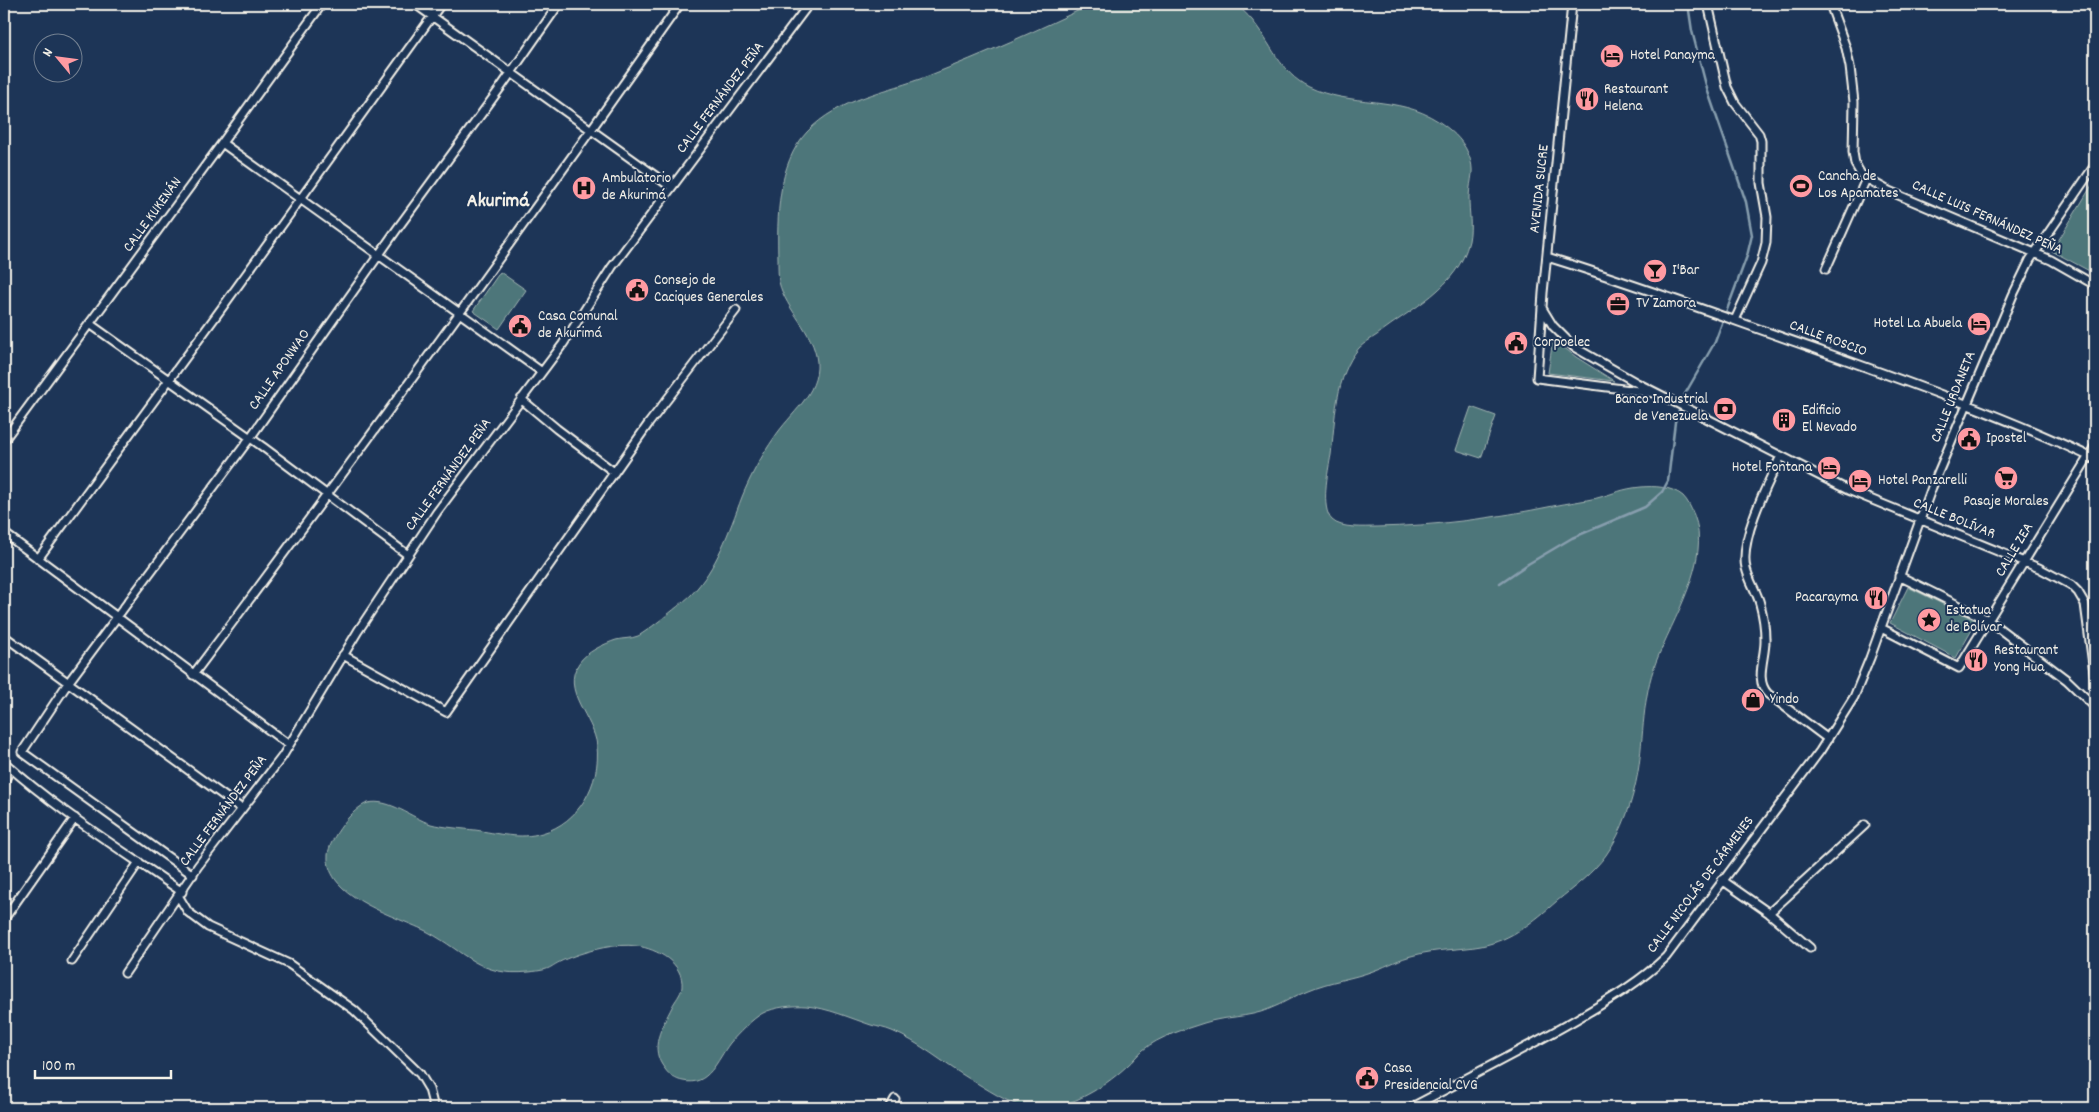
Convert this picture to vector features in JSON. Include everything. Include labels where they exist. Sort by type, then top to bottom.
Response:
[{"type":"street","name":"CALLE KUKENÁN","points":[[4,440],[322,4]]},
{"type":"street","points":[[415,4],[670,187]]},
{"type":"street","points":[[38,559],[441,4]]},
{"type":"street","name":"CALLE APONWAO","points":[[193,874],[22,752],[68,683],[250,438],[379,254],[560,4]]},
{"type":"street","points":[[193,675],[461,313],[680,4]]},
{"type":"street","name":"CALLE FERNÁNDEZ PEÑA","points":[[125,973],[193,874],[268,776],[289,745],[343,655],[437,512],[563,344],[600,284],[670,187],[808,4]]},
{"type":"street","name":"AVENIDA SUCRE","points":[[1537,378],[1542,308],[1572,4]]},
{"type":"street","points":[[1708,4],[1727,87],[1734,103],[1759,134],[1761,142],[1761,182],[1767,217],[1766,244],[1761,262],[1732,319]]},
{"type":"street","points":[[1826,269],[1866,179],[1858,172],[1855,164],[1853,85],[1846,48],[1830,4]]},
{"type":"street","points":[[222,143],[542,372]]},
{"type":"street","name":"CALLE URDANETA","points":[[1881,628],[1920,520],[2012,295],[2034,253],[2095,165]]},
{"type":"street","name":"CALLE LUIS FERNÁNDEZ PEÑA","points":[[1866,179],[2034,253],[2095,285]]},
{"type":"street","name":"CALLE ROSCIO","points":[[1547,257],[1732,319],[1966,404],[2019,424],[2092,458]]},
{"type":"street","name":"CALLE BOLÍVAR","points":[[1542,308],[1558,331],[1574,347],[1659,394],[1848,490],[2024,562],[2071,585],[2081,596],[2088,619],[2092,668],[2095,680]]},
{"type":"street","points":[[343,655],[446,712],[614,472],[736,310]]},
{"type":"street","points":[[90,324],[250,438],[408,555]]},
{"type":"street","name":"CALLE BOLÍVAR","points":[[1537,378],[1659,394]]},
{"type":"street","points":[[521,399],[614,472]]},
{"type":"street","name":"CALLE ZEA","points":[[1881,628],[1959,668],[2024,562],[2092,458],[2095,446]]},
{"type":"street","points":[[1781,456],[1755,516],[1745,559],[1764,623],[1765,650],[1761,682],[1768,694],[1828,739]]},
{"type":"street","points":[[4,533],[289,745]]},
{"type":"street","points":[[1899,576],[1988,620],[2067,680],[2095,707]]},
{"type":"street","name":"CALLE NICOLÁS DE CÁRMENES","points":[[1410,1108],[1488,1069],[1621,992],[1666,957],[1828,739],[1854,697],[1881,628]]},
{"type":"street","points":[[4,636],[242,809]]},
{"type":"street","points":[[4,762],[75,818],[139,862],[180,895],[188,912],[208,927],[289,964],[354,1010],[420,1074],[429,1089],[434,1108]]},
{"type":"street","points":[[4,781],[12,769]]},
{"type":"street","points":[[4,919],[75,818]]},
{"type":"street","points":[[1770,913],[1865,826]]},
{"type":"street","points":[[72,961],[139,862]]},
{"type":"street","points":[[1722,880],[1770,913],[1810,948]]},
{"type":"street","points":[[890,1108],[894,1100]]},
{"type":"green space","points":[[1092,4],[1236,4],[1259,29],[1283,66],[1299,81],[1325,93],[1390,104],[1423,113],[1451,131],[1468,153],[1472,165],[1469,197],[1469,241],[1455,272],[1432,296],[1359,348],[1345,372],[1335,414],[1326,489],[1326,507],[1332,520],[1341,525],[1360,527],[1443,523],[1487,518],[1646,487],[1662,487],[1673,490],[1683,496],[1688,502],[1694,515],[1698,533],[1698,551],[1694,570],[1688,590],[1651,676],[1638,772],[1630,804],[1612,846],[1601,862],[1583,880],[1540,916],[1522,929],[1503,939],[1481,946],[1423,953],[1399,960],[1365,974],[1317,987],[1261,1012],[1212,1021],[1180,1031],[1150,1045],[1117,1075],[1082,1098],[1069,1103],[1042,1108],[1028,1108],[1005,1099],[968,1078],[912,1041],[892,1031],[831,1011],[806,1006],[778,1008],[759,1015],[730,1043],[706,1076],[692,1082],[680,1080],[673,1077],[667,1071],[660,1061],[658,1053],[658,1038],[682,987],[679,971],[674,964],[661,954],[637,946],[612,946],[578,954],[544,970],[512,973],[498,971],[474,962],[428,932],[366,904],[351,894],[338,883],[330,870],[329,848],[349,817],[368,803],[384,803],[435,825],[525,836],[555,828],[577,811],[585,800],[595,774],[597,746],[595,735],[573,684],[574,673],[579,663],[586,655],[601,646],[616,640],[642,634],[691,595],[715,561],[752,474],[781,429],[802,403],[813,384],[817,362],[815,351],[806,331],[787,302],[779,282],[778,271],[779,209],[784,175],[797,145],[807,132],[834,111],[864,97],[949,68],[1011,42]]},
{"type":"green space","points":[[2095,180],[2095,274],[2052,251]]},
{"type":"green space","points":[[500,272],[526,290],[499,329],[473,311]]},
{"type":"green space","points":[[1553,339],[1576,357],[1614,381],[1548,373]]},
{"type":"green space","points":[[1471,407],[1496,416],[1481,458],[1456,450]]},
{"type":"green space","points":[[1908,587],[1977,621],[1956,658],[1890,623]]},
{"type":"waterway","points":[[1500,583],[1572,538],[1645,507],[1662,492],[1668,481],[1675,422],[1685,394],[1715,342],[1747,256],[1752,235],[1746,202],[1707,89],[1692,31],[1688,4]]},
{"type":"place","name":"Hotel Panayma","points":[[1612,56]]},
{"type":"place","name":"Restaurant Helena","points":[[1587,99]]},
{"type":"place","name":"Cancha de Los Apamates","points":[[1801,186]]},
{"type":"place","name":"Ambulatorio de Akurimá","points":[[584,188]]},
{"type":"place","name":"I'Bar","points":[[1655,271]]},
{"type":"place","name":"Consejo de Caciques Generales","points":[[637,290]]},
{"type":"place","name":"TV Zamora","points":[[1618,304]]},
{"type":"place","name":"Hotel La Abuela","points":[[1979,324]]},
{"type":"place","name":"Casa Comunal de Akurimá","points":[[520,326]]},
{"type":"place","name":"Corpoelec","points":[[1516,343]]},
{"type":"place","name":"Banco Industrial de Venezuela","points":[[1725,409]]},
{"type":"place","name":"Edificio El Nevado","points":[[1784,420]]},
{"type":"place","name":"Ipostel","points":[[1969,439]]},
{"type":"place","name":"Hotel Fontana","points":[[1829,468]]},
{"type":"place","name":"Pasaje Morales","points":[[2006,478]]},
{"type":"place","name":"Hotel Panzarelli","points":[[1860,481]]},
{"type":"place","name":"Pacarayma","points":[[1876,598]]},
{"type":"place","name":"Estatua de Bolívar","points":[[1929,620]]},
{"type":"place","name":"Restaurant Yong Hua","points":[[1976,660]]},
{"type":"place","name":"Yindo","points":[[1753,700]]},
{"type":"place","name":"Casa Presidencial CVG","points":[[1367,1078]]},
{"type":"district","name":"Akurimá","points":[[498,202]]}]
